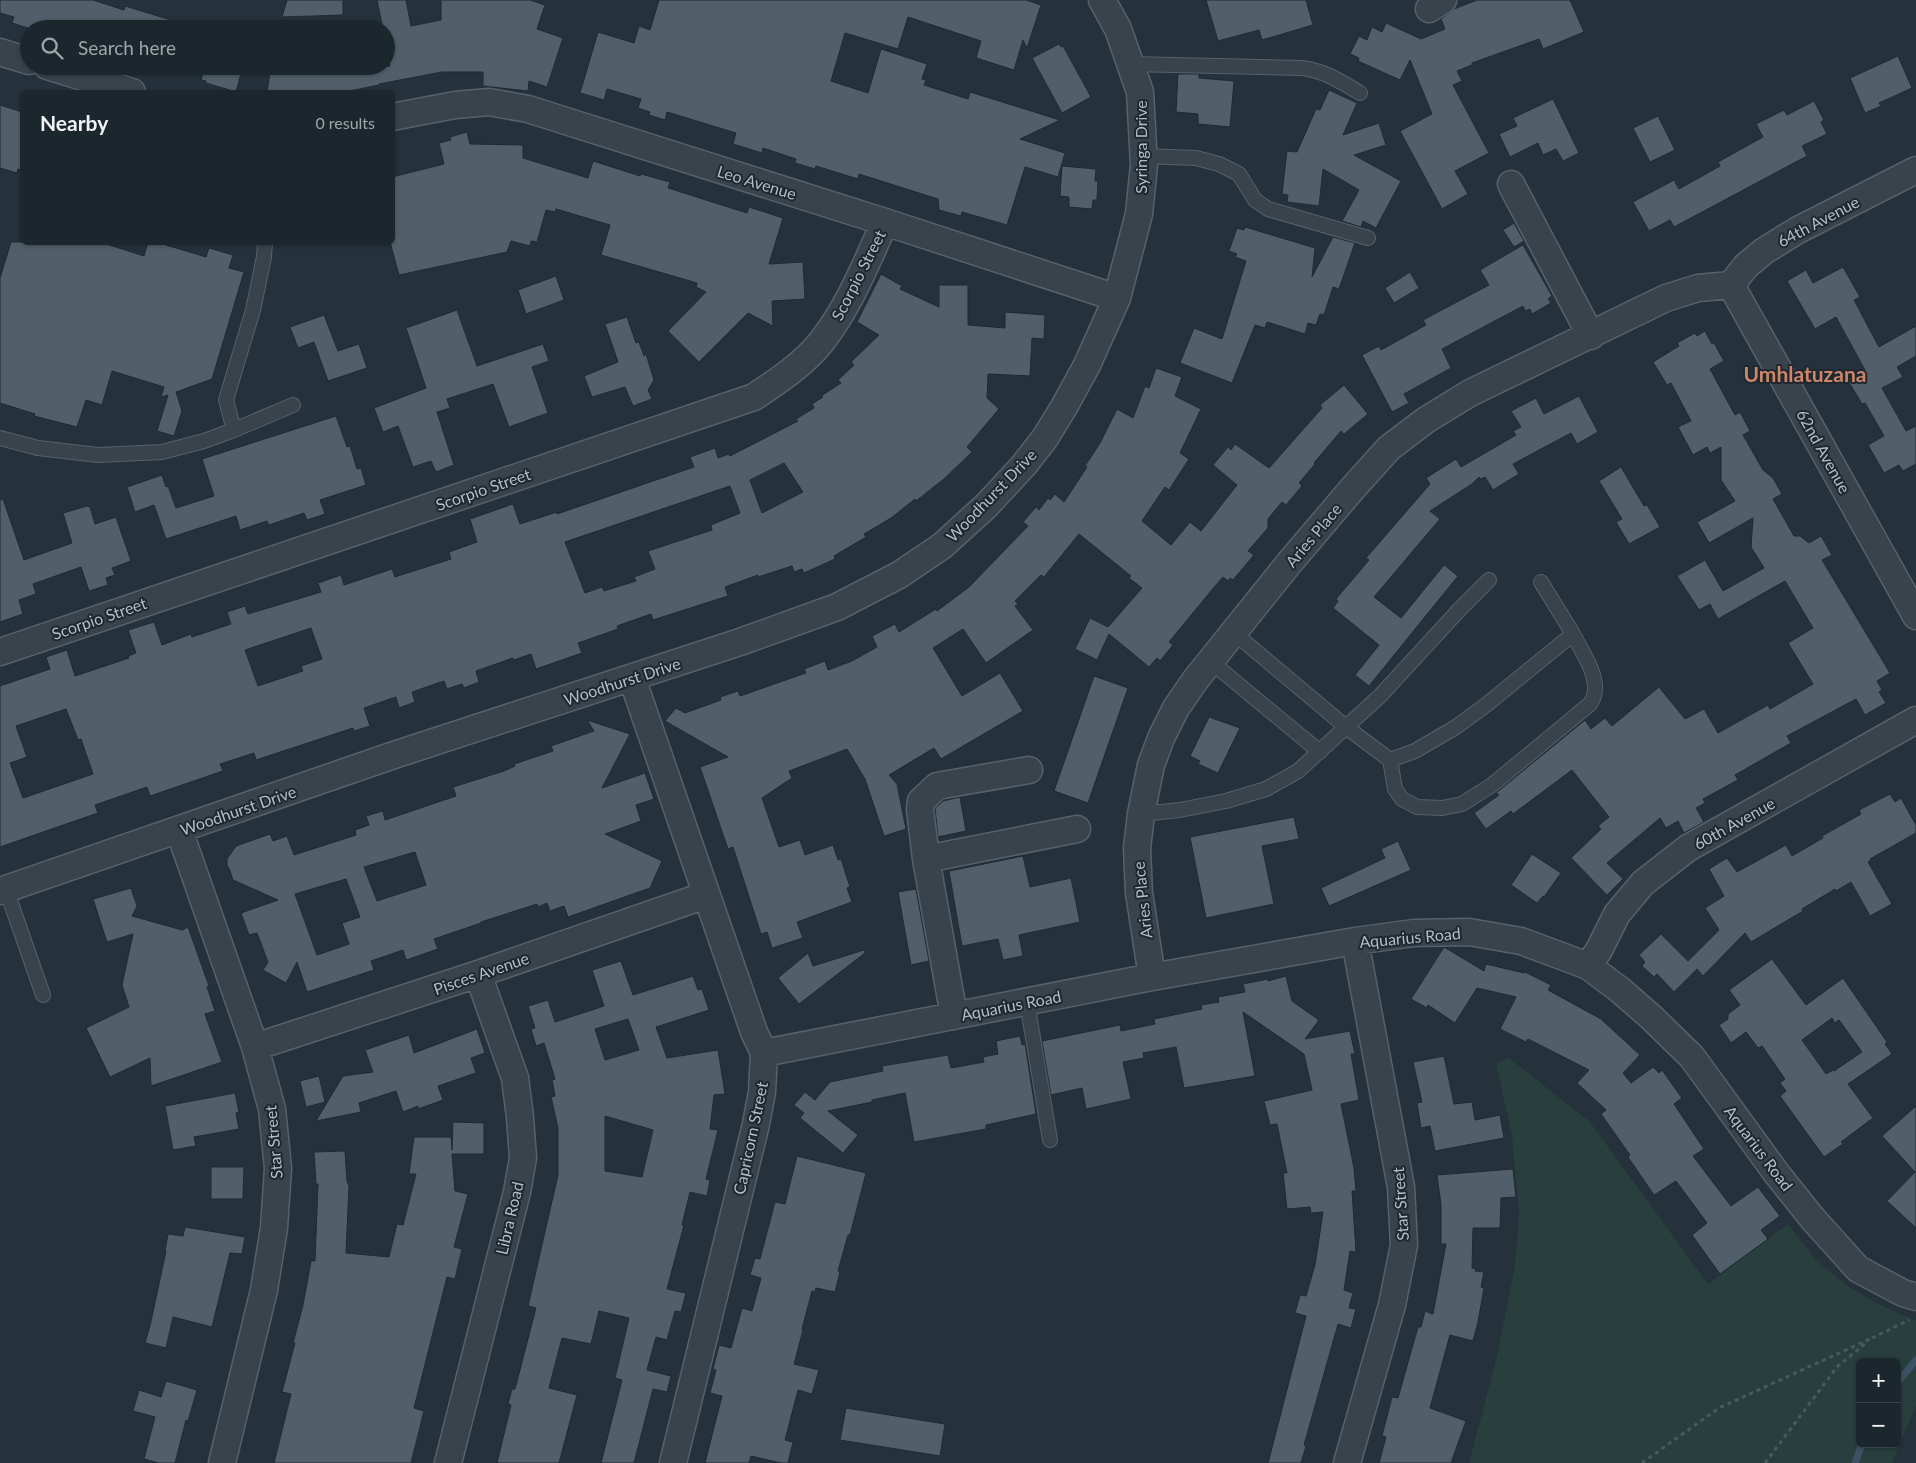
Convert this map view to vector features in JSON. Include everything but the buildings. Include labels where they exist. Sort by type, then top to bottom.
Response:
[{"type":"street","name":"Syringa Drive","points":[[1102,0],[1118,29],[1140,92],[1143,156],[1139,214],[1117,298]]},
{"type":"street","points":[[0,52],[20,58]]},
{"type":"street","points":[[76,75],[125,90]]},
{"type":"street","name":"Leo Avenue","points":[[395,116],[455,105],[489,102],[528,109],[1117,298]]},
{"type":"street","name":"64th Avenue","points":[[1732,285],[1746,266],[1764,251],[1798,230],[1916,170]]},
{"type":"street","points":[[1511,184],[1591,336]]},
{"type":"street","name":"Scorpio Street","points":[[0,652],[754,397],[788,375],[821,342],[846,307],[885,222]]},
{"type":"street","name":"Aries Place","points":[[1152,977],[1139,893],[1137,848],[1140,814],[1151,765],[1162,738],[1176,708],[1210,661],[1353,488],[1390,448],[1426,420],[1470,394],[1666,298],[1698,288],[1732,285]]},
{"type":"street","name":"62nd Avenue","points":[[1732,285],[1916,616]]},
{"type":"street","name":"Woodhurst Drive","points":[[3,890],[394,755],[740,642],[837,607],[899,575],[942,546],[986,506],[1018,472],[1045,438],[1087,365],[1117,298]]},
{"type":"street","name":"Capricorn Street","points":[[632,678],[754,1032],[764,1053],[762,1092],[756,1124],[673,1463]]},
{"type":"street","name":"60th Avenue","points":[[1588,966],[1599,950],[1617,914],[1643,883],[1688,848],[1916,720]]},
{"type":"street","points":[[954,1016],[926,858],[920,809],[921,801],[937,786],[1029,770]]},
{"type":"street","points":[[926,858],[1077,829]]},
{"type":"street","name":"Star Street","points":[[179,830],[255,1047],[272,1109],[278,1168],[274,1228],[264,1290],[222,1463]]},
{"type":"street","name":"Pisces Avenue","points":[[255,1047],[478,974],[706,895]]},
{"type":"street","name":"Aquarius Road","points":[[764,1053],[1152,977],[1355,941],[1414,933],[1468,932],[1521,940],[1588,966],[1620,990],[1692,1057],[1777,1174],[1813,1219],[1858,1269],[1903,1293],[1916,1297]]},
{"type":"street","name":"Star Street","points":[[1347,1463],[1392,1305],[1404,1245],[1400,1178],[1355,941]]},
{"type":"street","name":"Libra Road","points":[[448,1463],[523,1158],[515,1078],[478,974]]},
{"type":"lane","points":[[1130,64],[1302,68],[1328,74],[1360,94]]},
{"type":"lane","points":[[1143,156],[1196,158],[1219,164],[1239,174],[1255,200],[1268,209],[1368,238]]},
{"type":"lane","points":[[234,430],[226,400],[253,310],[265,245]]},
{"type":"lane","points":[[0,438],[38,448],[98,455],[162,452],[204,441],[293,405]]},
{"type":"lane","points":[[1140,814],[1226,801],[1266,788],[1298,771],[1380,696],[1489,580]]},
{"type":"lane","points":[[1233,632],[1346,727],[1390,760],[1394,789],[1402,799],[1417,807],[1442,808],[1462,804],[1492,785],[1590,704],[1596,696],[1596,685],[1590,668],[1573,634],[1541,582]]},
{"type":"lane","points":[[1390,760],[1415,751],[1456,727],[1486,706],[1573,634]]},
{"type":"lane","points":[[1210,661],[1320,752]]},
{"type":"lane","points":[[3,890],[43,995]]},
{"type":"lane","points":[[1027,1002],[1050,1140]]},
{"type":"path","points":[[1642,1463],[1719,1408],[1916,1316]]},
{"type":"path","points":[[1765,1463],[1837,1367],[1872,1338]]},
{"type":"green space","points":[[1509,1058],[1590,1122],[1708,1284],[1788,1224],[1816,1259],[1841,1281],[1877,1304],[1916,1320],[1916,1406],[1901,1442],[1901,1358],[1856,1358],[1856,1448],[1898,1448],[1892,1463],[1469,1463],[1497,1356],[1515,1265],[1519,1214],[1512,1136],[1496,1063]]},
{"type":"waterway","points":[[1901,1378],[1916,1360]]},
{"type":"waterway","points":[[1855,1463],[1861,1448]]},
{"type":"district","name":"Umhlatuzana","points":[[1805,373]]}]
